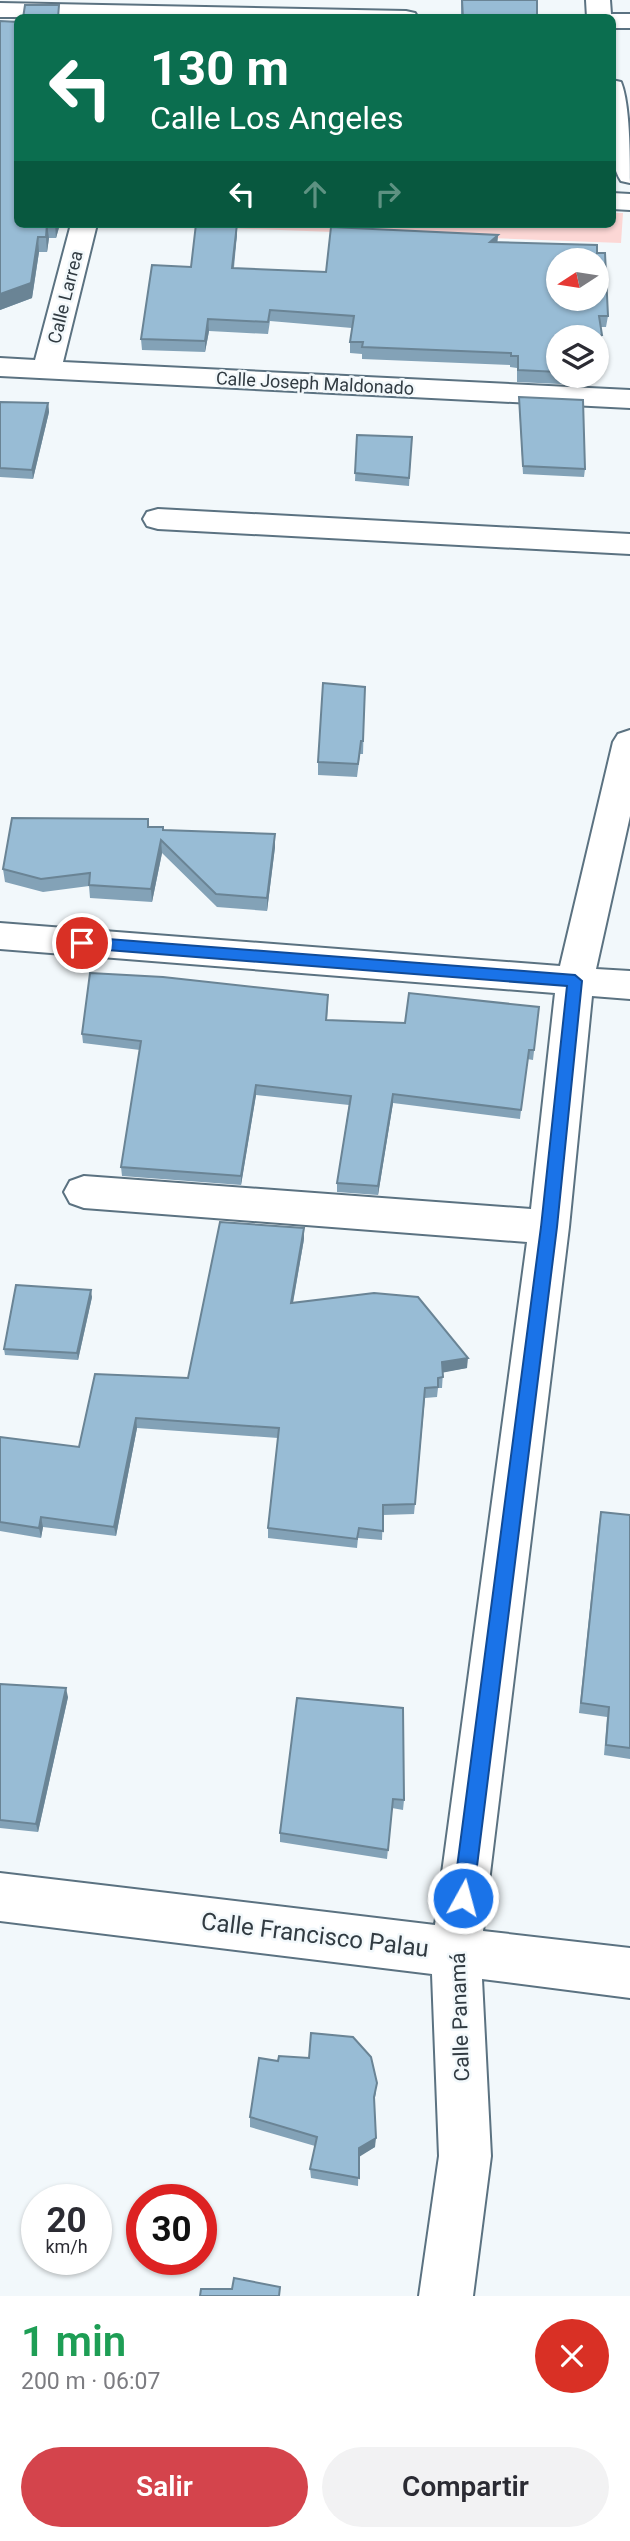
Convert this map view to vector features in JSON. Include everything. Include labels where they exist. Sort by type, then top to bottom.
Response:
[{"type":"street","points":[[0,10],[109,14]]},
{"type":"street","points":[[616,107],[630,175]]},
{"type":"street","name":"Calle Larrea","points":[[47,369],[83,228]]},
{"type":"street","name":"Calle Joseph Maldonado","points":[[0,367],[630,399]]},
{"type":"street","points":[[158,519],[630,544]]},
{"type":"street","name":"Calle Panamá","points":[[446,2296],[465,2156],[456,1952],[549,1227],[575,981],[630,742]]},
{"type":"street","points":[[0,936],[630,985]]},
{"type":"street","points":[[84,1192],[549,1227]]},
{"type":"street","name":"Calle Francisco Palau","points":[[0,1897],[630,1973]]},
{"type":"shaded area","points":[[616,213],[623,213],[621,243],[226,228],[616,228]]},
{"type":"building","points":[[462,0],[537,0],[537,14],[463,14]]},
{"type":"building","points":[[25,5],[59,5],[58,14],[24,14]]},
{"type":"building","points":[[0,21],[14,22],[14,228],[47,228],[46,237],[38,237],[31,283],[0,294]]},
{"type":"building","points":[[196,228],[237,228],[232,268],[326,272],[331,228],[498,235],[490,242],[597,245],[597,248],[546,248],[546,312],[608,312],[608,316],[599,316],[600,325],[546,325],[546,371],[518,370],[518,356],[511,356],[511,353],[362,347],[363,342],[350,342],[354,316],[270,310],[268,322],[208,319],[205,341],[141,339],[152,265],[191,267]]},
{"type":"building","points":[[519,397],[583,400],[585,469],[523,466]]},
{"type":"building","points":[[0,402],[48,403],[32,470],[0,468]]},
{"type":"building","points":[[357,435],[412,437],[409,478],[355,473]]},
{"type":"building","points":[[323,683],[365,687],[363,741],[358,764],[318,762]]},
{"type":"building","points":[[12,818],[148,819],[148,827],[163,827],[163,830],[275,834],[267,898],[216,894],[161,840],[151,889],[89,885],[90,873],[41,879],[3,869]]},
{"type":"building","points":[[90,973],[163,977],[328,995],[326,1020],[405,1023],[409,993],[539,1007],[534,1050],[529,1050],[521,1110],[393,1094],[378,1186],[337,1183],[351,1096],[256,1085],[241,1176],[121,1167],[141,1041],[82,1034]]},
{"type":"building","points":[[220,1222],[304,1228],[291,1303],[374,1293],[418,1297],[468,1358],[442,1362],[443,1377],[438,1378],[438,1387],[425,1388],[415,1504],[383,1505],[383,1531],[359,1528],[357,1539],[268,1528],[279,1428],[136,1418],[114,1527],[41,1517],[39,1528],[0,1522],[0,1437],[79,1447],[95,1374],[188,1378]]},
{"type":"building","points":[[16,1285],[91,1290],[77,1353],[4,1349]]},
{"type":"building","points":[[601,1512],[630,1515],[630,1748],[606,1745],[609,1707],[581,1703]]},
{"type":"building","points":[[0,1684],[66,1688],[36,1824],[0,1820]]},
{"type":"building","points":[[297,1698],[403,1708],[404,1800],[393,1799],[388,1850],[280,1833]]},
{"type":"building","points":[[311,2033],[353,2037],[371,2057],[377,2083],[374,2097],[376,2138],[359,2148],[359,2178],[310,2169],[317,2137],[250,2117],[259,2058],[278,2061],[279,2056],[309,2058]]},
{"type":"building","points":[[234,2278],[280,2287],[279,2296],[200,2296],[201,2289],[232,2289]]},
{"type":"route","points":[[82,943],[575,981],[549,1227],[463,1898]]}]
